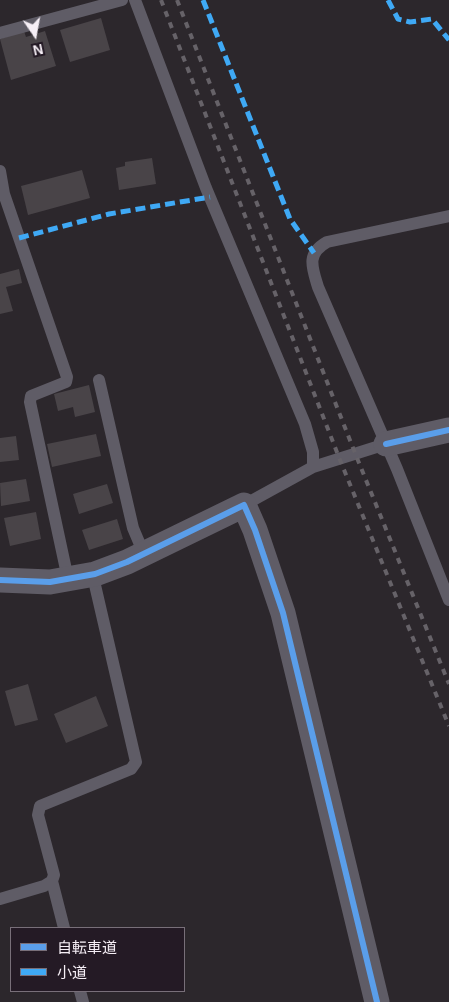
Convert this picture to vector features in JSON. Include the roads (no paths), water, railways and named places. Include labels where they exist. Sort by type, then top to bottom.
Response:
[{"type":"street","points":[[386,444],[449,430]]},
{"type":"street","points":[[0,580],[50,582],[95,574],[144,554],[244,505],[255,530],[283,613],[377,1002]]},
{"type":"lane","points":[[0,33],[122,0]]},
{"type":"lane","points":[[135,0],[206,188],[305,424],[313,452],[313,467]]},
{"type":"lane","points":[[0,171],[4,194],[67,377],[66,382],[31,396],[30,402],[68,580]]},
{"type":"lane","points":[[449,216],[327,242],[314,253],[312,264],[318,287],[386,444],[449,600]]},
{"type":"lane","points":[[99,380],[133,528],[144,554]]},
{"type":"lane","points":[[244,505],[313,467],[386,444]]},
{"type":"lane","points":[[64,927],[52,881],[54,875],[38,815],[40,806],[131,769],[136,762],[95,585],[95,574]]},
{"type":"lane","points":[[0,899],[44,886],[52,881]]},
{"type":"railway","points":[[161,0],[340,460],[449,726]]},
{"type":"railway","points":[[177,0],[355,453],[449,684]]}]
